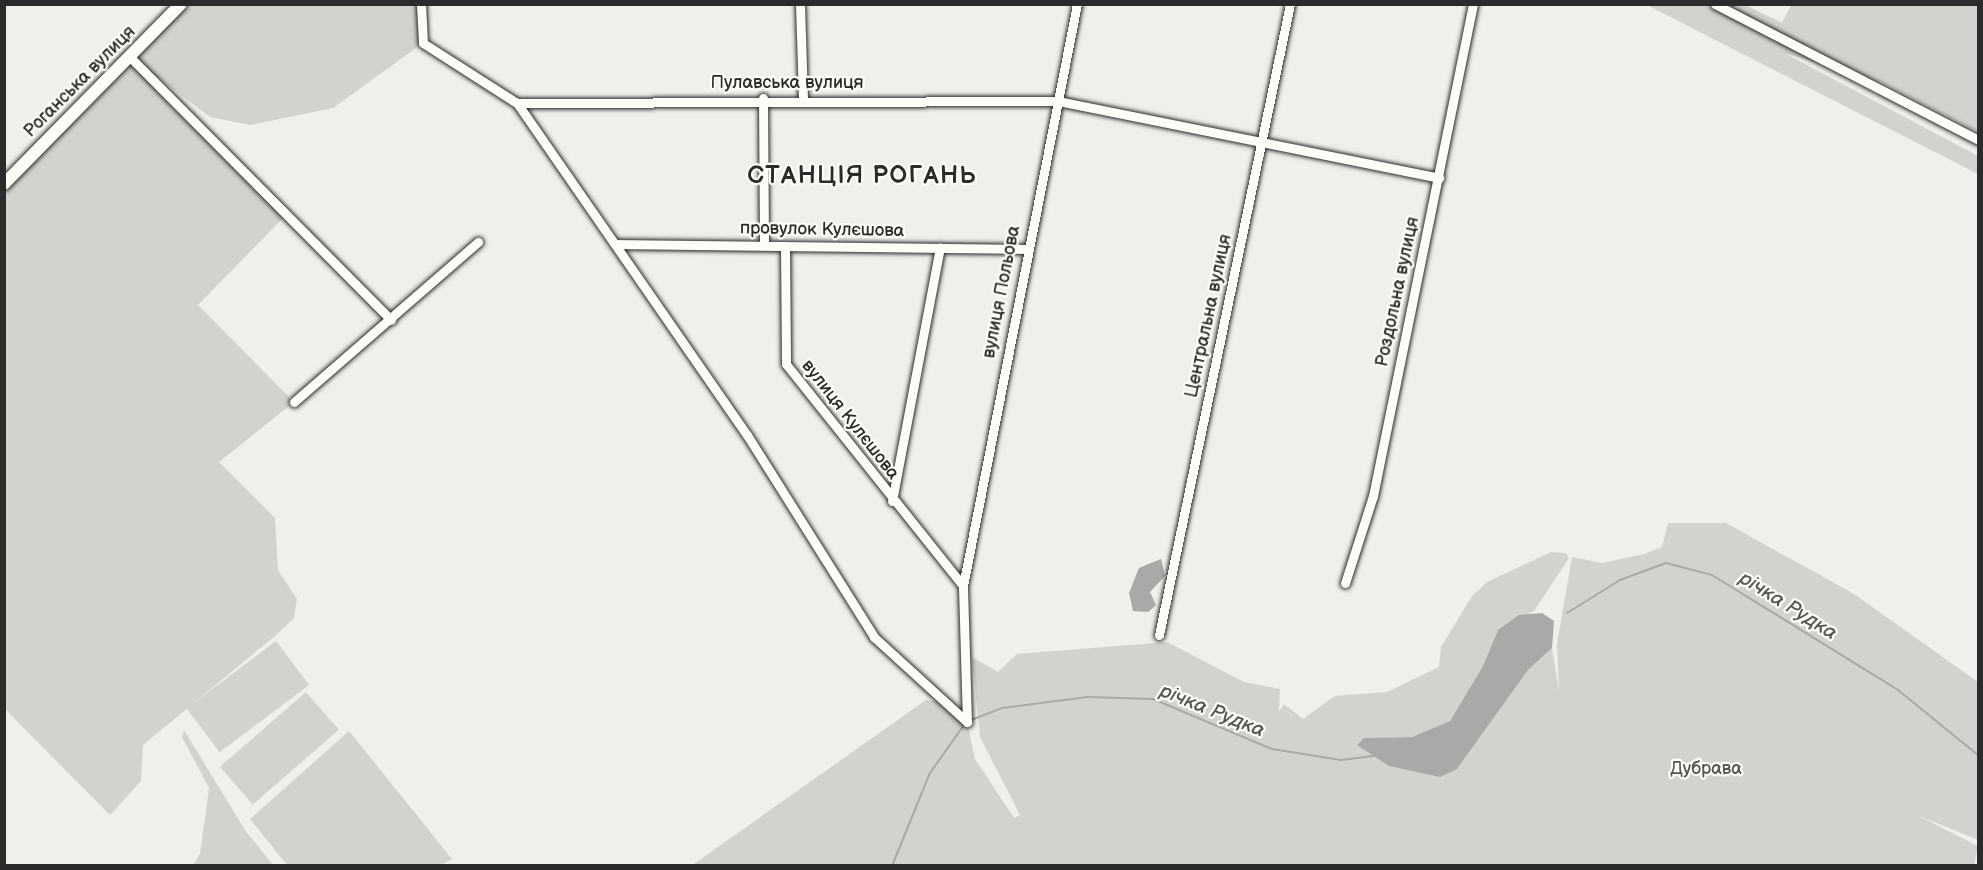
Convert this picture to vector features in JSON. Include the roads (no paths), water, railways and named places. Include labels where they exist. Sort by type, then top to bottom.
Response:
[{"type":"main road","name":"Роганська вулиця","points":[[4,184],[131,58],[181,4]]},
{"type":"street","points":[[421,4],[423,43],[517,103],[617,244]]},
{"type":"street","points":[[800,4],[803,98]]},
{"type":"street","name":"вулиця Польова","points":[[617,244],[747,435],[874,638],[967,722],[963,586],[1027,249],[1077,4]]},
{"type":"street","name":"Центральна вулиця","points":[[1159,634],[1290,4]]},
{"type":"street","name":"Роздольна вулиця","points":[[1345,583],[1373,496],[1473,4]]},
{"type":"street","points":[[1715,4],[1978,140]]},
{"type":"street","points":[[131,58],[391,320]]},
{"type":"street","points":[[763,98],[764,246]]},
{"type":"street","name":"Пулавська вулиця","points":[[517,103],[763,98],[1058,101],[1262,145],[1439,178]]},
{"type":"street","points":[[294,402],[478,242]]},
{"type":"street","name":"провулок Кулєшова","points":[[617,244],[1027,249]]},
{"type":"street","name":"вулиця Кулєшова","points":[[785,246],[786,364],[892,501],[963,586]]},
{"type":"street","points":[[892,501],[940,248]]},
{"type":"waterway","name":"річка Рудка","points":[[1567,613],[1620,580],[1666,563],[1712,575],[1898,690],[1978,755]]},
{"type":"waterway","name":"річка Рудка","points":[[971,720],[1002,708],[1087,697],[1153,699],[1272,749],[1341,760],[1375,756]]},
{"type":"waterway","name":"річка Рудка","points":[[892,866],[930,773],[964,725]]},
{"type":"district","name":"СТАНЦІЯ РОГАНЬ","points":[[862,176]]},
{"type":"park label","name":"Дубрава","points":[[1706,769]]}]
